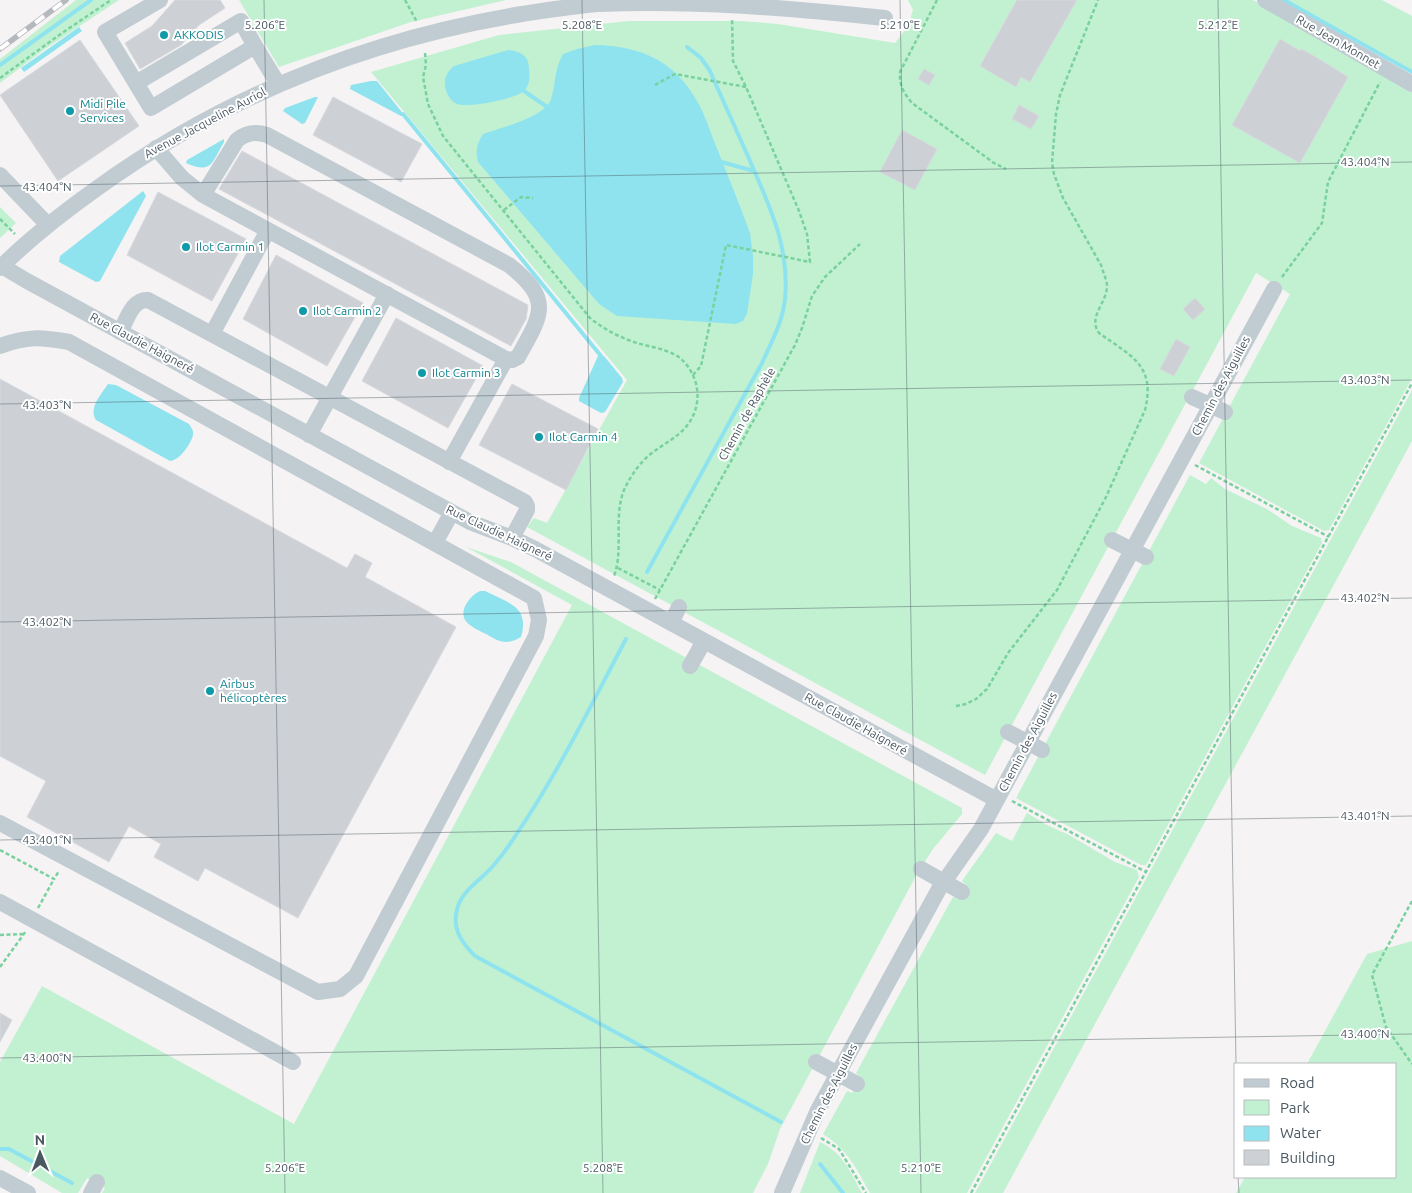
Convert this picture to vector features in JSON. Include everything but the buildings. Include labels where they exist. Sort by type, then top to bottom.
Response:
[{"type":"street","points":[[160,0],[105,32],[151,108],[255,46]]},
{"type":"street","name":"Rue Jean Monnet","points":[[1264,0],[1412,84]]},
{"type":"street","name":"Avenue Jacqueline Auriol","points":[[1,267],[47,224],[156,148],[243,100],[278,84],[336,61],[380,47],[466,25],[597,4],[655,1],[765,6],[885,18]]},
{"type":"street","points":[[136,83],[241,21],[278,84]]},
{"type":"street","points":[[156,148],[182,178],[203,195],[506,359],[512,360],[519,354],[539,318],[539,300],[535,290],[524,277],[509,265],[266,135],[260,133],[243,135],[237,140],[203,195]]},
{"type":"street","points":[[0,175],[47,224]]},
{"type":"street","points":[[212,334],[268,230]]},
{"type":"street","name":"Rue Claudie Haigneré","points":[[1,267],[478,526],[512,538],[1004,800]]},
{"type":"street","name":"Chemin des Aiguilles","points":[[782,1193],[806,1135],[944,881],[1004,800],[1035,746],[1218,408],[1274,289]]},
{"type":"street","points":[[310,435],[387,294]]},
{"type":"street","points":[[120,332],[136,302],[148,300],[525,502],[526,510],[512,538]]},
{"type":"street","points":[[0,346],[20,339],[44,337],[69,342],[534,598],[539,620],[536,636],[356,976],[340,990],[318,992],[0,823]]},
{"type":"street","points":[[449,462],[506,359]]},
{"type":"street","points":[[1192,397],[1218,408]]},
{"type":"street","points":[[435,543],[452,512]]},
{"type":"street","points":[[1112,540],[1139,554]]},
{"type":"street","points":[[671,623],[679,607]]},
{"type":"street","points":[[690,666],[704,641]]},
{"type":"street","points":[[1008,732],[1035,746]]},
{"type":"street","points":[[921,869],[962,892]]},
{"type":"street","points":[[0,902],[293,1062]]},
{"type":"street","points":[[816,1062],[857,1084]]},
{"type":"street","points":[[0,1178],[28,1193]]},
{"type":"path","points":[[0,78],[62,32],[112,0]]},
{"type":"path","points":[[405,0],[417,22]]},
{"type":"path","points":[[936,0],[900,72],[899,82],[912,103],[1006,169]]},
{"type":"path","points":[[956,706],[976,699],[987,689],[1008,653],[1057,590],[1106,497],[1145,410],[1148,396],[1148,382],[1142,367],[1134,358],[1099,333],[1095,327],[1094,320],[1106,294],[1105,276],[1063,198],[1052,164],[1055,123],[1060,95],[1098,0]]},
{"type":"path","points":[[693,375],[701,366],[726,245],[810,262],[806,234],[799,212],[733,61],[732,18]]},
{"type":"path","points":[[425,53],[426,65],[423,77],[428,104],[443,136],[590,318],[600,326],[624,338],[668,352],[679,358],[693,375],[697,384],[698,394],[695,412],[691,421],[679,434],[646,458],[636,469],[624,492],[618,516],[618,568],[614,576]]},
{"type":"path","points":[[1274,289],[1322,223],[1328,182],[1386,69]]},
{"type":"path","points":[[655,85],[675,74],[746,87]]},
{"type":"path","points":[[504,210],[521,197],[532,198]]},
{"type":"path","points":[[0,219],[15,234]]},
{"type":"path","name":"Chemin de Raphèle","points":[[655,599],[795,344],[812,296],[825,277],[860,244]]},
{"type":"path","points":[[971,1193],[1412,383]]},
{"type":"path","points":[[1194,464],[1329,537]]},
{"type":"path","points":[[618,568],[660,590]]},
{"type":"path","points":[[1004,800],[1146,872]]},
{"type":"path","points":[[1412,901],[1372,975],[1386,1028],[1412,1064]]},
{"type":"path","points":[[0,935],[24,934]]},
{"type":"path","points":[[819,1137],[839,1149],[866,1193]]},
{"type":"green space","points":[[76,0],[119,0],[45,49],[0,83],[0,59]]},
{"type":"green space","points":[[239,0],[506,0],[411,22],[279,67]]},
{"type":"green space","points":[[908,0],[1253,0],[1412,90],[1412,378],[1329,530],[1324,531],[1199,463],[1290,294],[1256,273],[985,775],[527,527],[534,518],[547,523],[627,380],[371,72],[499,35],[628,21],[741,21],[778,24],[895,43],[908,26],[913,10]]},
{"type":"green space","points":[[1281,0],[1382,0],[1412,16],[1412,73]]},
{"type":"green space","points":[[0,207],[16,223],[0,238]]},
{"type":"green space","points":[[1412,390],[1412,441],[1003,1193],[975,1193]]},
{"type":"green space","points":[[1190,475],[1206,484],[1211,478],[1225,489],[1267,509],[1292,526],[1321,538],[1322,543],[1146,865],[1141,865],[1016,798]]},
{"type":"green space","points":[[466,547],[511,562],[962,808],[962,814],[933,849],[917,874],[780,1129],[768,1164],[753,1193],[102,1193],[105,1188],[87,1178],[78,1193],[62,1193],[0,1156],[0,1062],[42,986],[294,1124],[572,605]]},
{"type":"green space","points":[[1027,813],[1115,862],[1137,870],[1139,877],[967,1193],[870,1193],[845,1153],[823,1134],[847,1091],[852,1093],[861,1078],[856,1073],[953,897],[959,899],[967,886],[962,881],[996,833],[1012,841]]},
{"type":"green space","points":[[1412,941],[1412,1193],[1236,1193],[1244,1178],[1397,1178],[1397,1063],[1308,1063],[1367,954]]},
{"type":"green space","points":[[820,1142],[828,1146],[840,1157],[850,1170],[862,1193],[800,1193]]},
{"type":"water","points":[[79,27],[82,31],[24,72],[21,68]]},
{"type":"water","points":[[595,45],[627,48],[654,58],[678,75],[700,107],[750,233],[753,274],[747,314],[743,321],[736,324],[617,316],[599,304],[478,162],[477,147],[483,134],[522,121],[541,111],[547,105],[553,93],[558,65],[563,54]]},
{"type":"water","points":[[508,50],[523,54],[529,64],[528,85],[525,90],[513,97],[481,104],[463,105],[457,104],[450,99],[447,94],[445,80],[448,72],[454,66]]},
{"type":"water","points":[[377,81],[405,116],[401,116],[350,89],[351,85]]},
{"type":"water","points":[[318,97],[305,123],[302,124],[283,111],[285,108]]},
{"type":"water","points":[[224,139],[214,161],[206,167],[201,168],[186,163],[187,160]]},
{"type":"water","points":[[143,191],[146,196],[100,281],[96,282],[59,262],[60,256]]},
{"type":"water","points":[[598,356],[604,356],[622,378],[623,382],[605,412],[601,413],[579,401]]},
{"type":"water","points":[[108,384],[116,385],[189,424],[193,431],[192,439],[181,455],[170,461],[96,420],[94,406]]},
{"type":"water","points":[[480,591],[485,591],[509,603],[520,612],[523,627],[521,637],[510,642],[494,639],[475,629],[465,620],[464,611],[467,603]]},
{"type":"waterway","points":[[0,65],[91,0]]},
{"type":"waterway","points":[[1284,0],[1412,72]]},
{"type":"waterway","points":[[647,572],[762,363],[779,324],[785,299],[786,280],[784,262],[777,228],[771,211],[710,71],[701,58],[687,47]]},
{"type":"waterway","points":[[524,91],[550,109]]},
{"type":"waterway","points":[[403,114],[601,356]]},
{"type":"waterway","points":[[718,161],[754,171]]},
{"type":"waterway","points":[[626,639],[546,788],[499,859],[464,894],[456,914],[456,927],[461,939],[475,956],[781,1122]]},
{"type":"waterway","points":[[0,1149],[9,1149],[72,1183]]},
{"type":"waterway","points":[[820,1164],[843,1193]]},
{"type":"railway","points":[[0,49],[66,0]]},
{"type":"place","name":"AKKODIS","points":[[164,35]]},
{"type":"place","name":"Midi Pile Services","points":[[70,111]]},
{"type":"place","name":"Ilot Carmin 1","points":[[186,247]]},
{"type":"place","name":"Ilot Carmin 2","points":[[303,311]]},
{"type":"place","name":"Ilot Carmin 3","points":[[422,373]]},
{"type":"place","name":"Ilot Carmin 4","points":[[539,437]]},
{"type":"place","name":"Airbus hélicoptères","points":[[210,691]]}]
